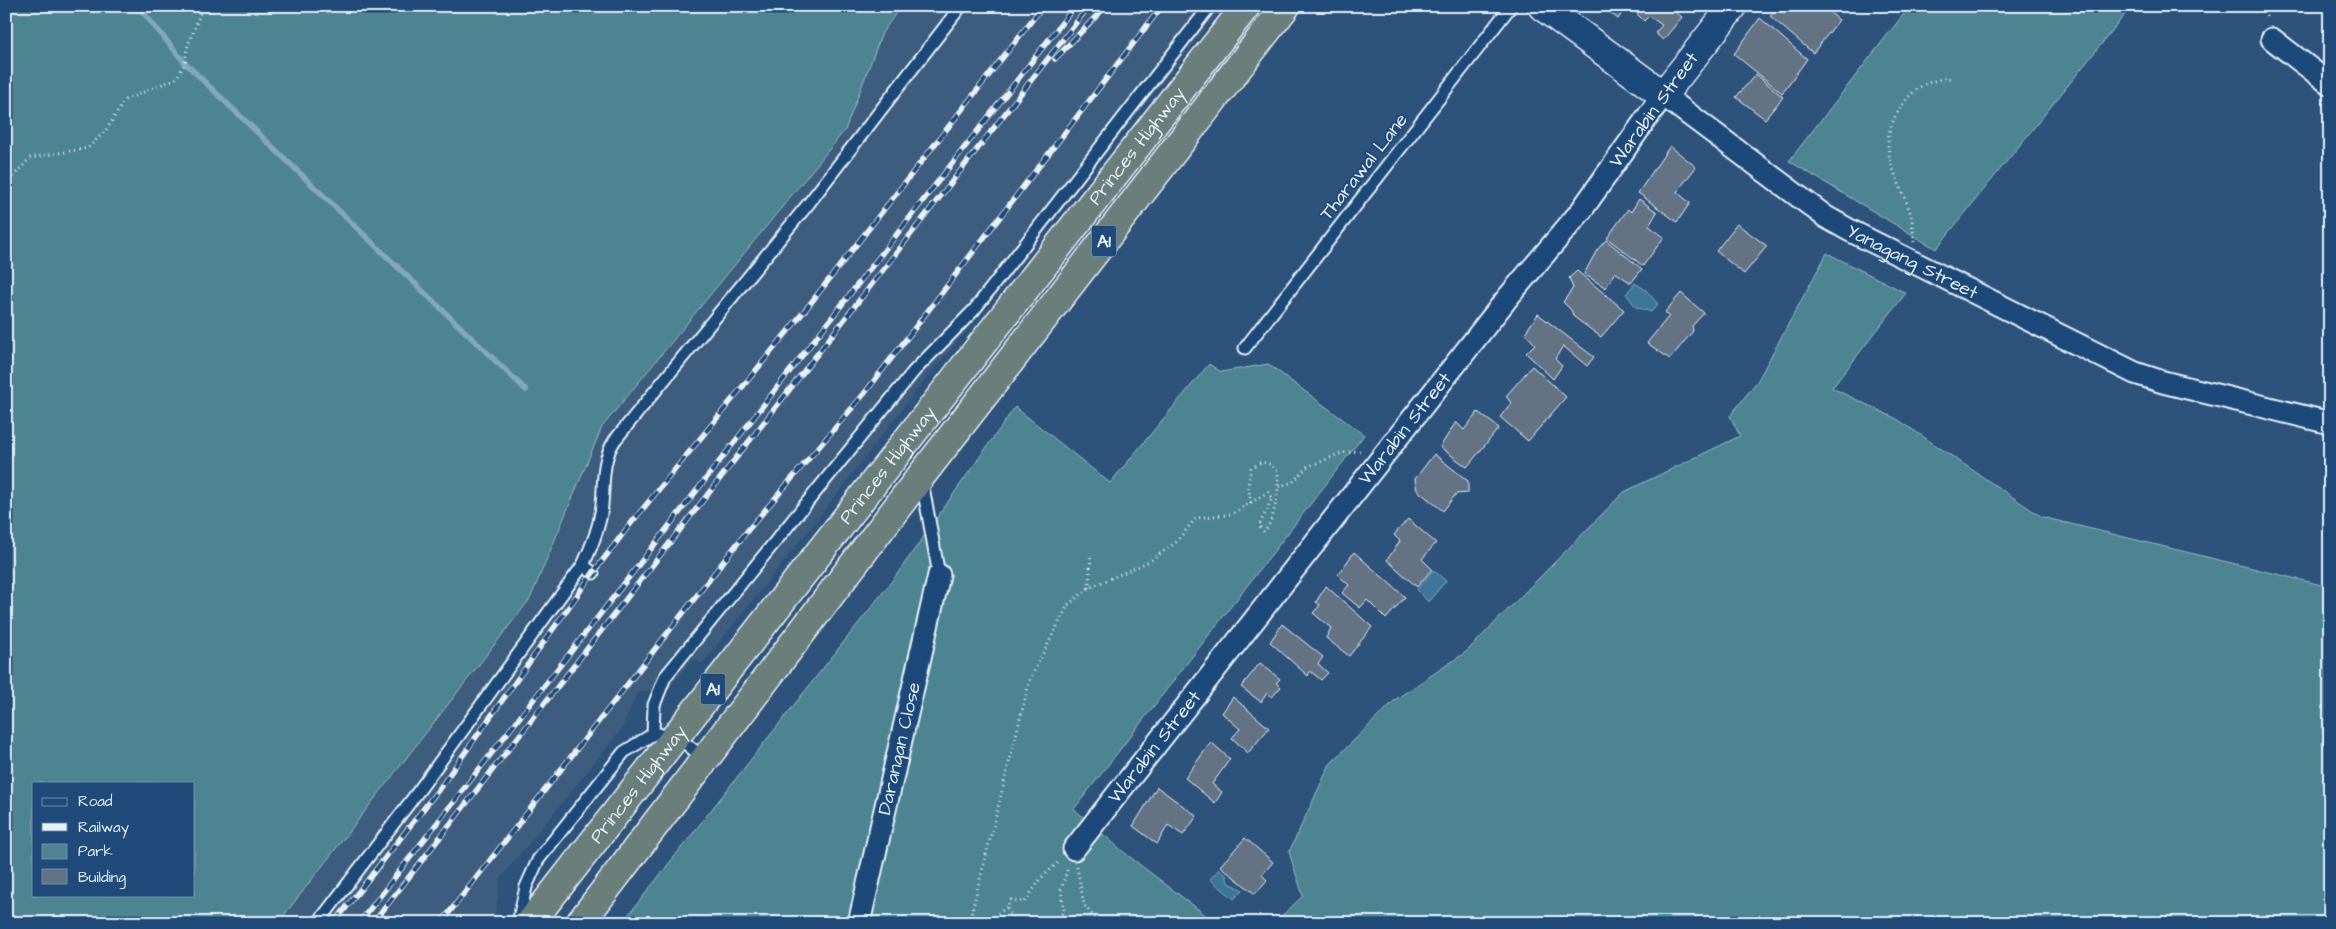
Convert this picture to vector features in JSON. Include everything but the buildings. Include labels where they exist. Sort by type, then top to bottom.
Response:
[{"type":"highway","name":"Princes Highway","points":[[530,923],[665,735],[1246,6]]},
{"type":"highway","name":"Princes Highway","points":[[580,923],[921,476],[1286,6]]},
{"type":"street","name":"Yanagang Street","points":[[1542,6],[1826,217],[2135,373],[2330,422]]},
{"type":"street","name":"Warabin Street","points":[[1074,849],[1509,296],[1582,210],[1663,95],[1733,6]]},
{"type":"street","points":[[2272,39],[2330,84]]},
{"type":"street","name":"Darangan Close","points":[[859,923],[939,575]]},
{"type":"lane","points":[[318,923],[420,789],[583,565],[594,543],[601,512],[603,473],[610,447],[809,203],[961,6]]},
{"type":"lane","points":[[705,759],[665,735],[654,705],[665,678],[729,596],[914,371],[974,310],[1210,6]]},
{"type":"lane","name":"Tharawal Lane","points":[[1245,348],[1511,6]]},
{"type":"lane","points":[[921,476],[939,575]]},
{"type":"lane","points":[[583,565],[593,573]]},
{"type":"lane","points":[[518,923],[526,887],[538,860],[624,752],[665,735]]},
{"type":"path","points":[[6,184],[30,158],[88,148],[107,129],[125,100],[176,78],[185,63],[187,48],[203,6]]},
{"type":"path","points":[[1917,264],[1911,216],[1893,170],[1886,143],[1896,114],[1908,97],[1932,80],[1952,78]]},
{"type":"path","points":[[1278,488],[1293,482],[1307,467],[1342,453],[1389,449]]},
{"type":"path","points":[[968,923],[1030,680],[1068,606],[1089,588],[1150,561],[1176,542],[1196,518],[1232,514],[1251,503],[1268,492],[1272,499],[1259,526],[1264,532],[1268,527],[1277,498],[1278,488],[1278,472],[1270,464],[1262,462],[1251,468],[1248,486],[1251,503]]},
{"type":"path","points":[[1089,588],[1091,554]]},
{"type":"path","points":[[986,923],[1007,907],[1012,900],[1025,902],[1040,879],[1074,849]]},
{"type":"path","points":[[1057,923],[1064,910],[1061,890],[1074,849]]},
{"type":"path","points":[[1074,849],[1084,905],[1099,923]]},
{"type":"path","points":[[1007,907],[1014,923]]},
{"type":"shaded area","points":[[901,6],[1224,6],[1111,146],[1000,291],[919,387],[818,519],[702,664],[693,659],[669,688],[638,692],[622,729],[501,878],[494,923],[278,923],[530,599],[602,427],[845,130],[882,33]]},
{"type":"shaded area","points":[[1635,283],[1646,290],[1658,304],[1651,312],[1636,307],[1626,294]]},
{"type":"shaded area","points":[[1433,570],[1446,581],[1428,602],[1417,590]]},
{"type":"shaded area","points":[[1219,869],[1226,875],[1228,882],[1243,890],[1234,899],[1210,879]]},
{"type":"green space","points":[[6,6],[901,6],[882,33],[845,130],[602,427],[530,599],[278,923],[6,923]]},
{"type":"green space","points":[[1910,6],[2132,6],[1936,249],[1789,161]]},
{"type":"green space","points":[[1827,253],[1906,293],[1832,388],[1897,419],[2042,517],[2330,587],[2330,923],[1274,923],[1303,896],[1289,852],[1330,764],[1396,699],[1466,652],[1624,492],[1740,436],[1730,416],[1758,380]]},
{"type":"green space","points":[[1209,364],[1221,372],[1268,364],[1364,435],[1074,809],[1126,854],[1216,923],[622,923],[895,577],[1015,407],[1110,483]]},
{"type":"waterway","points":[[138,6],[185,63],[526,390]]},
{"type":"railway","points":[[334,923],[439,789],[628,527],[806,309],[1043,6]]},
{"type":"railway","points":[[359,923],[1075,6]]},
{"type":"railway","points":[[373,923],[1089,6]]},
{"type":"railway","points":[[1055,59],[1106,6]]},
{"type":"railway","points":[[441,923],[748,530],[864,394],[1162,6]]}]
